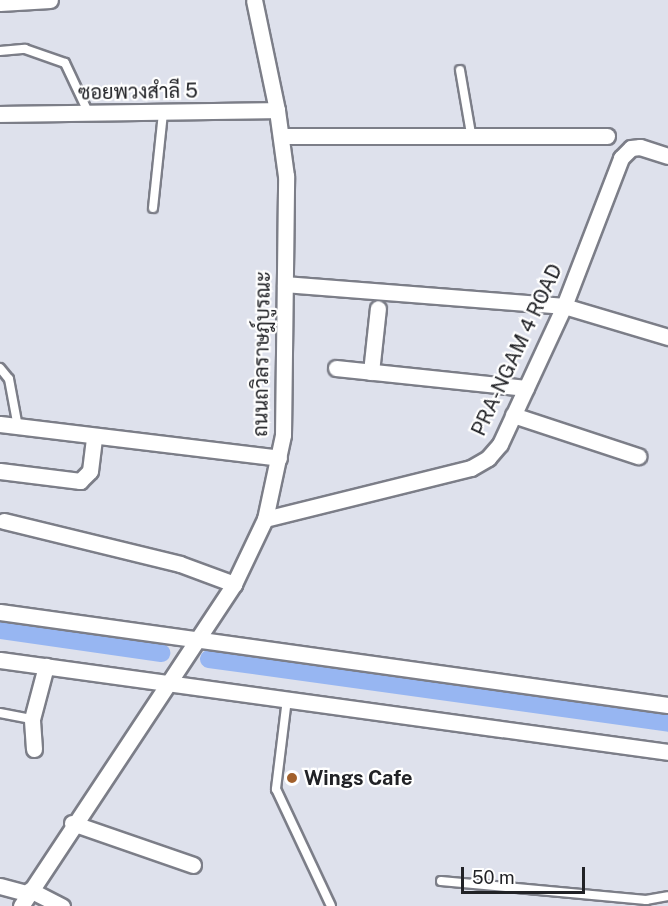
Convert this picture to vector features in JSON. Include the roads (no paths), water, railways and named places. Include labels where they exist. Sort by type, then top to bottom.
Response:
[{"type":"street","points":[[0,3],[50,0]]},
{"type":"street","name":"ถนนถวิลราษฎ์บูรณะ","points":[[26,896],[72,823],[234,584],[266,519],[279,458],[286,176],[278,110],[254,0]]},
{"type":"street","name":"ซอยพวงสำลี 5","points":[[0,114],[90,115],[278,110]]},
{"type":"street","points":[[281,136],[471,134],[607,136]]},
{"type":"street","name":"PRA-NGAM 4 ROAD","points":[[266,519],[471,468],[500,444],[564,306],[621,158],[631,148],[640,147],[668,156]]},
{"type":"street","points":[[285,284],[564,306],[668,337]]},
{"type":"street","points":[[371,372],[378,308]]},
{"type":"street","points":[[336,368],[526,388]]},
{"type":"street","points":[[513,415],[638,456]]},
{"type":"street","points":[[0,424],[279,458]]},
{"type":"street","points":[[0,471],[80,481],[90,471],[94,437]]},
{"type":"street","points":[[4,521],[180,564],[234,584]]},
{"type":"street","points":[[0,612],[668,705]]},
{"type":"street","points":[[0,660],[668,752]]},
{"type":"street","points":[[34,749],[32,719],[46,666]]},
{"type":"street","points":[[72,823],[194,865]]},
{"type":"street","points":[[0,886],[62,906]]},
{"type":"lane","points":[[0,51],[25,49],[65,63],[90,115]]},
{"type":"lane","points":[[460,70],[471,134]]},
{"type":"lane","points":[[153,208],[163,113]]},
{"type":"lane","points":[[0,368],[9,379],[18,427]]},
{"type":"lane","points":[[287,699],[276,789],[331,906]]},
{"type":"lane","points":[[0,713],[32,719]]},
{"type":"lane","points":[[441,881],[646,900],[668,896]]},
{"type":"waterway","points":[[0,630],[161,653]]},
{"type":"waterway","points":[[209,659],[668,723]]},
{"type":"place","name":"Wings Cafe","points":[[292,778]]}]
